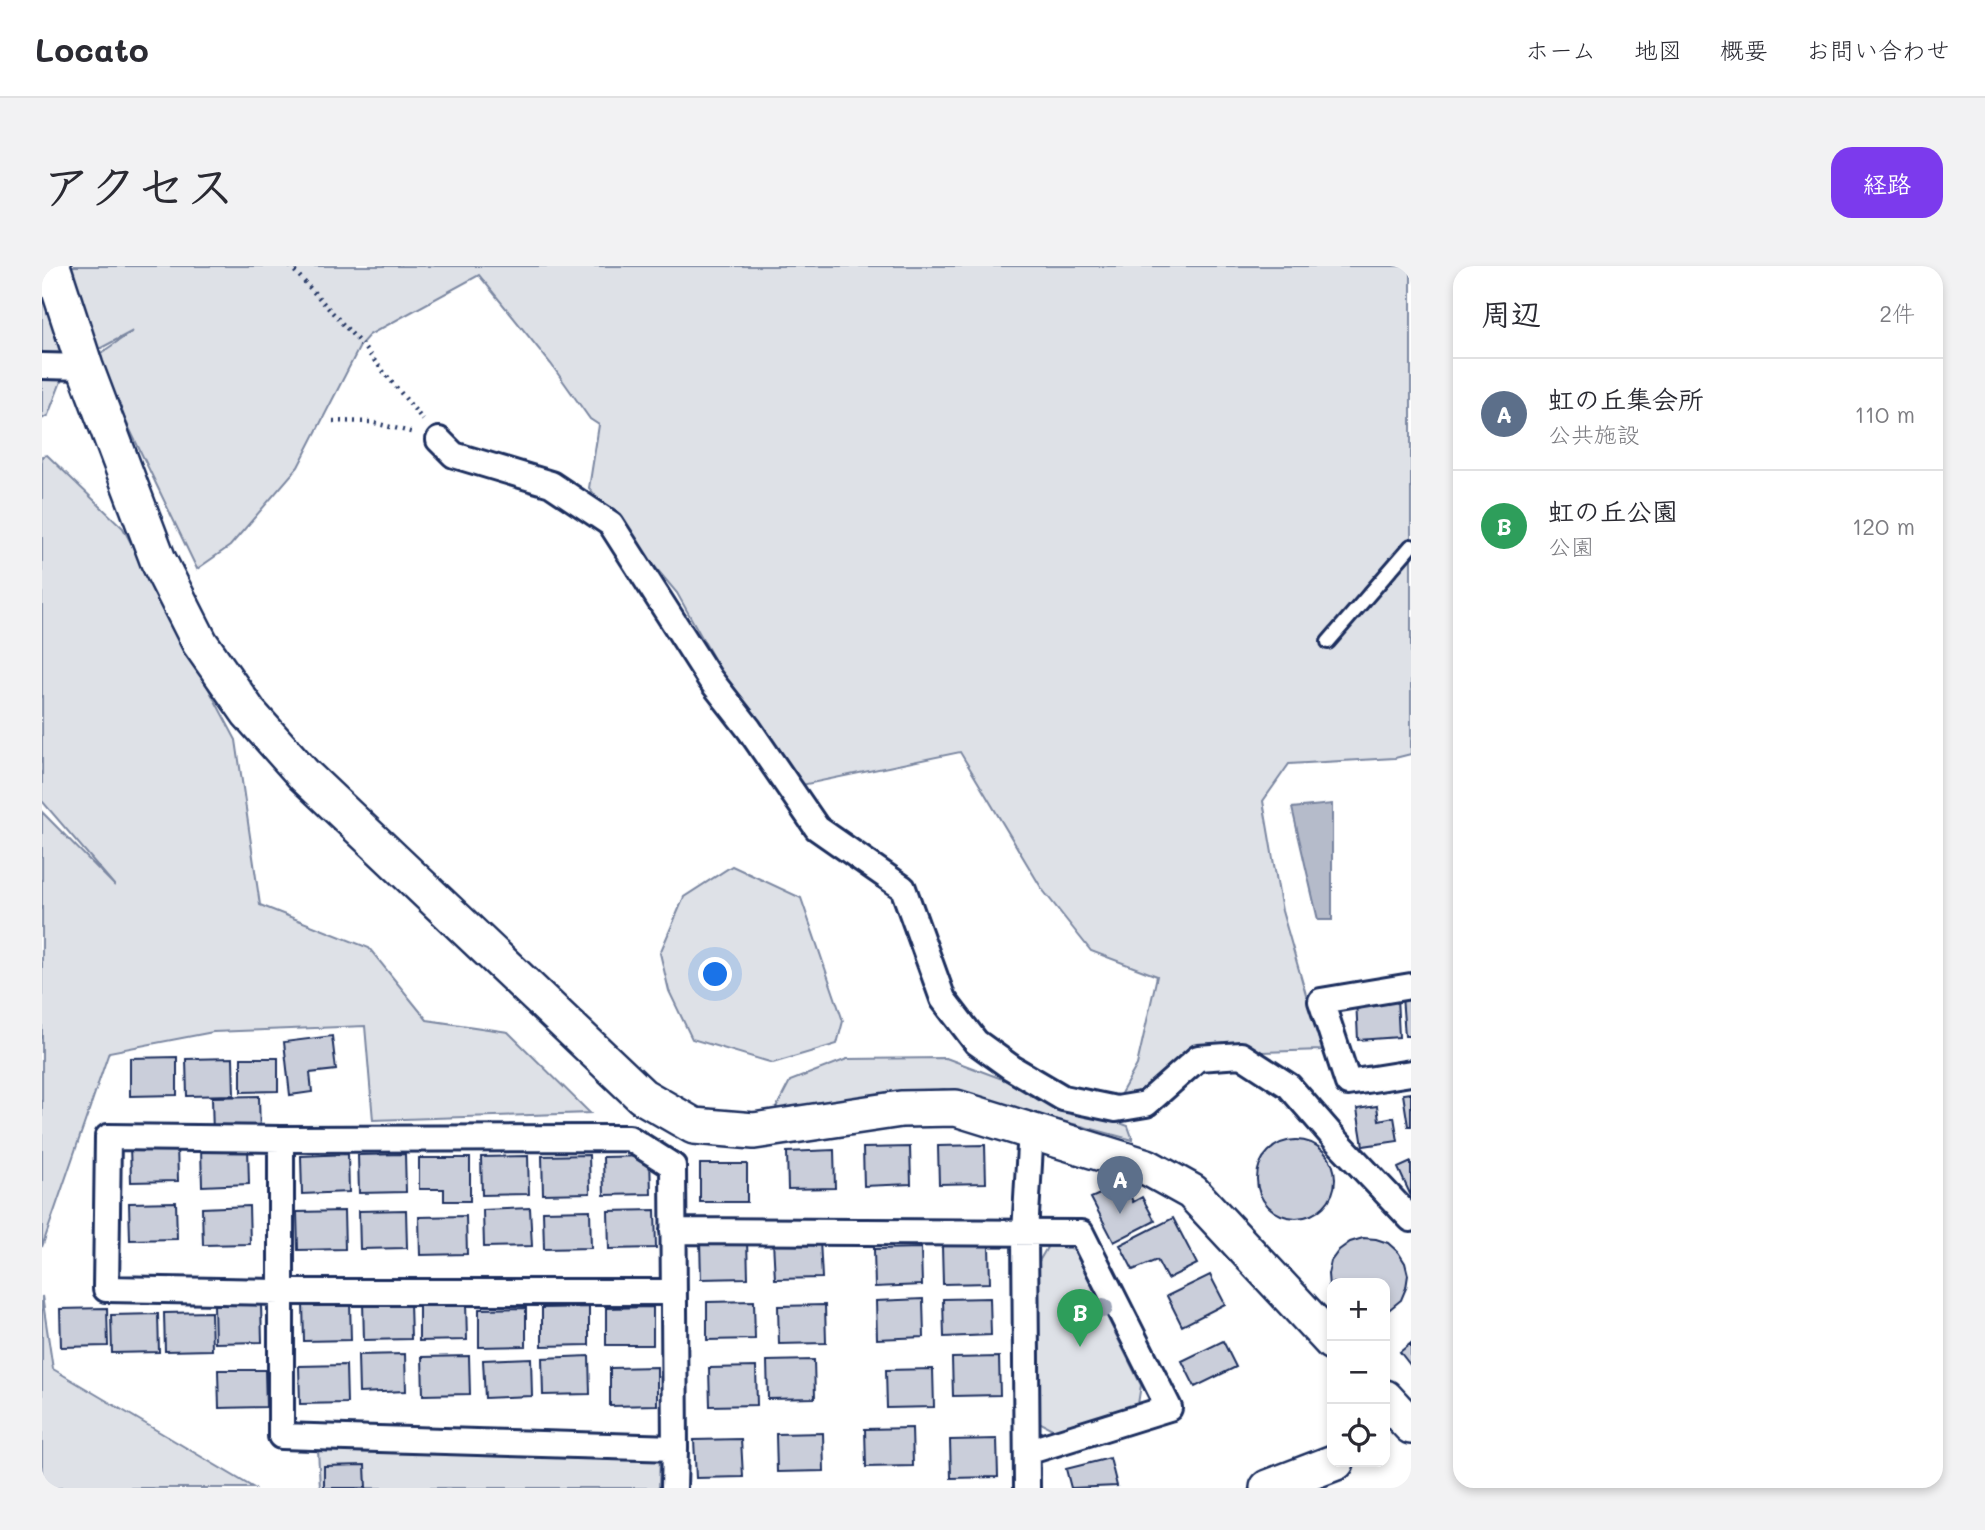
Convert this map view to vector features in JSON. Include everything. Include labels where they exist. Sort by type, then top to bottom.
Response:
[{"type":"street","points":[[52,266],[85,367],[158,560],[200,643],[249,713],[304,775],[642,1096],[694,1126],[754,1131],[901,1109],[956,1108],[1147,1167],[1192,1192],[1331,1341]]},
{"type":"street","points":[[42,366],[85,367]]},
{"type":"street","points":[[439,440],[454,455],[551,484],[611,524],[710,679],[749,729],[817,828],[903,888],[943,999],[976,1042],[1012,1068],[1063,1098],[1116,1109],[1146,1104],[1198,1058],[1241,1055],[1289,1086],[1411,1219]]},
{"type":"street","points":[[1411,986],[1321,1001],[1348,1083],[1411,1073]]},
{"type":"street","points":[[1027,1488],[1025,1233],[1031,1129]]},
{"type":"street","points":[[673,1292],[106,1289],[108,1137],[629,1138],[673,1166],[674,1488]]},
{"type":"street","points":[[281,1139],[281,1436],[675,1448]]},
{"type":"street","points":[[673,1231],[1081,1233],[1168,1408],[1027,1452]]},
{"type":"street","points":[[1390,1403],[1411,1426]]},
{"type":"street","points":[[1390,1441],[1411,1433]]},
{"type":"street","points":[[1268,1488],[1327,1465]]},
{"type":"lane","points":[[1328,642],[1411,546]]},
{"type":"path","points":[[290,266],[361,344],[439,440]]},
{"type":"path","points":[[332,421],[371,422],[439,440]]},
{"type":"shaded area","points":[[42,266],[1411,266],[1411,754],[1395,758],[1289,764],[1263,801],[1282,911],[1322,1050],[1261,1052],[1187,1071],[1115,1104],[1137,1065],[1157,976],[1091,951],[1042,889],[960,752],[802,785],[719,668],[677,593],[589,488],[599,425],[590,419],[551,364],[479,275],[369,335],[361,344],[298,467],[230,546],[197,569],[95,357],[133,331],[67,366],[48,415],[42,419]]},
{"type":"shaded area","points":[[47,455],[123,528],[236,740],[260,905],[369,948],[427,1020],[508,1032],[590,1113],[373,1120],[365,1026],[213,1032],[109,1052],[42,1247],[42,812],[115,886],[42,801],[42,456]]},
{"type":"shaded area","points":[[732,866],[801,898],[843,1021],[837,1044],[773,1063],[692,1039],[669,991],[660,953],[684,897]]},
{"type":"shaded area","points":[[946,1058],[1128,1126],[1133,1140],[944,1089],[773,1114],[790,1081],[847,1059]]},
{"type":"shaded area","points":[[1049,1244],[1074,1250],[1141,1385],[1138,1404],[1056,1431],[1037,1421],[1038,1263]]},
{"type":"shaded area","points":[[42,1296],[53,1369],[254,1488],[42,1488]]},
{"type":"shaded area","points":[[318,1449],[660,1456],[659,1488],[320,1488]]},
{"type":"water","points":[[1332,804],[1332,920],[1318,920],[1292,808]]},
{"type":"building","points":[[1411,995],[1411,1036],[1405,1036],[1402,996]]},
{"type":"building","points":[[1397,997],[1399,1037],[1358,1040],[1356,999]]},
{"type":"building","points":[[332,1036],[336,1070],[310,1073],[312,1092],[290,1095],[284,1042]]},
{"type":"building","points":[[177,1057],[177,1095],[130,1096],[130,1058]]},
{"type":"building","points":[[233,1058],[234,1095],[187,1096],[186,1059]]},
{"type":"building","points":[[241,1058],[278,1058],[278,1091],[241,1092]]},
{"type":"building","points":[[1411,1093],[1411,1126],[1408,1126],[1403,1094]]},
{"type":"building","points":[[259,1096],[260,1133],[213,1135],[212,1097]]},
{"type":"building","points":[[1377,1106],[1379,1120],[1394,1117],[1398,1141],[1363,1146],[1357,1109]]},
{"type":"building","points":[[1288,1140],[1304,1140],[1318,1146],[1329,1157],[1335,1171],[1335,1187],[1329,1201],[1318,1212],[1304,1218],[1288,1218],[1274,1212],[1263,1201],[1257,1187],[1257,1171],[1263,1157],[1274,1146]]},
{"type":"building","points":[[177,1143],[178,1181],[131,1182],[130,1144]]},
{"type":"building","points":[[985,1145],[986,1183],[939,1184],[938,1146]]},
{"type":"building","points":[[248,1147],[249,1184],[202,1186],[201,1148]]},
{"type":"building","points":[[910,1147],[911,1184],[864,1186],[863,1148]]},
{"type":"building","points":[[834,1150],[835,1188],[788,1189],[787,1152]]},
{"type":"building","points":[[348,1154],[349,1192],[302,1194],[301,1156]]},
{"type":"building","points":[[405,1154],[406,1192],[359,1193],[358,1155]]},
{"type":"building","points":[[589,1155],[590,1193],[543,1194],[542,1156]]},
{"type":"building","points":[[528,1156],[529,1194],[482,1195],[481,1157]]},
{"type":"building","points":[[650,1156],[651,1194],[604,1195],[603,1157]]},
{"type":"building","points":[[419,1158],[470,1158],[470,1201],[444,1201],[444,1189],[419,1189]]},
{"type":"building","points":[[1411,1162],[1411,1196],[1398,1168]]},
{"type":"building","points":[[700,1164],[747,1164],[747,1202],[700,1202]]},
{"type":"building","points":[[1113,1188],[1115,1191],[1119,1189],[1123,1196],[1129,1193],[1133,1202],[1142,1197],[1155,1221],[1114,1242],[1091,1198]]},
{"type":"building","points":[[176,1202],[177,1239],[130,1240],[129,1203]]},
{"type":"building","points":[[249,1206],[250,1244],[203,1245],[202,1208]]},
{"type":"building","points":[[530,1208],[532,1246],[484,1247],[483,1210]]},
{"type":"building","points":[[406,1210],[407,1248],[360,1249],[359,1211]]},
{"type":"building","points":[[590,1210],[591,1248],[544,1249],[543,1211]]},
{"type":"building","points":[[655,1210],[656,1248],[609,1249],[608,1211]]},
{"type":"building","points":[[344,1211],[345,1249],[298,1250],[297,1212]]},
{"type":"building","points":[[466,1216],[467,1254],[420,1255],[419,1217]]},
{"type":"building","points":[[1173,1218],[1197,1264],[1167,1279],[1157,1260],[1133,1270],[1120,1245]]},
{"type":"building","points":[[1363,1238],[1388,1243],[1405,1263],[1408,1275],[1406,1288],[1401,1300],[1390,1309],[1390,1278],[1328,1278],[1331,1261],[1339,1250],[1350,1242]]},
{"type":"building","points":[[747,1240],[748,1278],[701,1279],[700,1241]]},
{"type":"building","points":[[820,1240],[822,1278],[775,1279],[773,1241]]},
{"type":"building","points":[[989,1245],[990,1283],[943,1284],[942,1246]]},
{"type":"building","points":[[921,1248],[922,1285],[875,1287],[874,1249]]},
{"type":"building","points":[[1210,1275],[1225,1304],[1182,1326],[1167,1296]]},
{"type":"building","points":[[990,1298],[991,1335],[944,1337],[943,1299]]},
{"type":"building","points":[[923,1299],[924,1337],[877,1339],[876,1301]]},
{"type":"building","points":[[754,1301],[755,1339],[707,1340],[707,1302]]},
{"type":"building","points":[[350,1302],[351,1340],[304,1341],[303,1303]]},
{"type":"building","points":[[363,1302],[410,1302],[411,1339],[364,1340]]},
{"type":"building","points":[[466,1302],[467,1340],[419,1341],[419,1304]]},
{"type":"building","points":[[261,1304],[262,1342],[215,1343],[214,1305]]},
{"type":"building","points":[[825,1305],[826,1343],[779,1344],[778,1306]]},
{"type":"building","points":[[589,1307],[589,1345],[542,1346],[542,1308]]},
{"type":"building","points":[[653,1307],[653,1345],[606,1345],[606,1308]]},
{"type":"building","points":[[107,1308],[108,1346],[61,1347],[60,1309]]},
{"type":"building","points":[[526,1308],[526,1346],[479,1347],[479,1309]]},
{"type":"building","points":[[211,1312],[212,1350],[165,1351],[164,1313]]},
{"type":"building","points":[[158,1314],[159,1352],[112,1353],[111,1315]]},
{"type":"building","points":[[1223,1341],[1236,1367],[1195,1387],[1182,1361]]},
{"type":"building","points":[[1411,1343],[1411,1366],[1400,1352]]},
{"type":"building","points":[[405,1354],[406,1391],[359,1393],[358,1355]]},
{"type":"building","points":[[469,1356],[470,1394],[423,1395],[422,1357]]},
{"type":"building","points":[[589,1356],[590,1394],[543,1395],[542,1358]]},
{"type":"building","points":[[999,1357],[1000,1395],[953,1396],[952,1358]]},
{"type":"building","points":[[531,1358],[532,1396],[485,1398],[483,1360]]},
{"type":"building","points":[[814,1360],[815,1398],[768,1399],[767,1361]]},
{"type":"building","points":[[346,1365],[347,1403],[300,1404],[299,1366]]},
{"type":"building","points":[[657,1367],[657,1405],[610,1406],[610,1368]]},
{"type":"building","points":[[756,1367],[757,1405],[710,1406],[709,1368]]},
{"type":"building","points":[[933,1369],[934,1407],[887,1408],[886,1370]]},
{"type":"building","points":[[218,1370],[265,1370],[266,1407],[219,1408]]},
{"type":"building","points":[[912,1428],[913,1466],[866,1467],[865,1429]]},
{"type":"building","points":[[823,1433],[824,1471],[777,1472],[776,1434]]},
{"type":"building","points":[[741,1439],[743,1477],[696,1478],[694,1440]]},
{"type":"building","points":[[997,1439],[998,1477],[951,1478],[950,1440]]},
{"type":"building","points":[[1110,1458],[1117,1486],[1071,1488],[1066,1469]]},
{"type":"building","points":[[365,1465],[366,1488],[324,1488],[324,1466]]},
{"type":"place","name":"虹の丘集会所","points":[[1120,1214]]},
{"type":"place","name":"虹の丘公園","points":[[1080,1347]]}]
